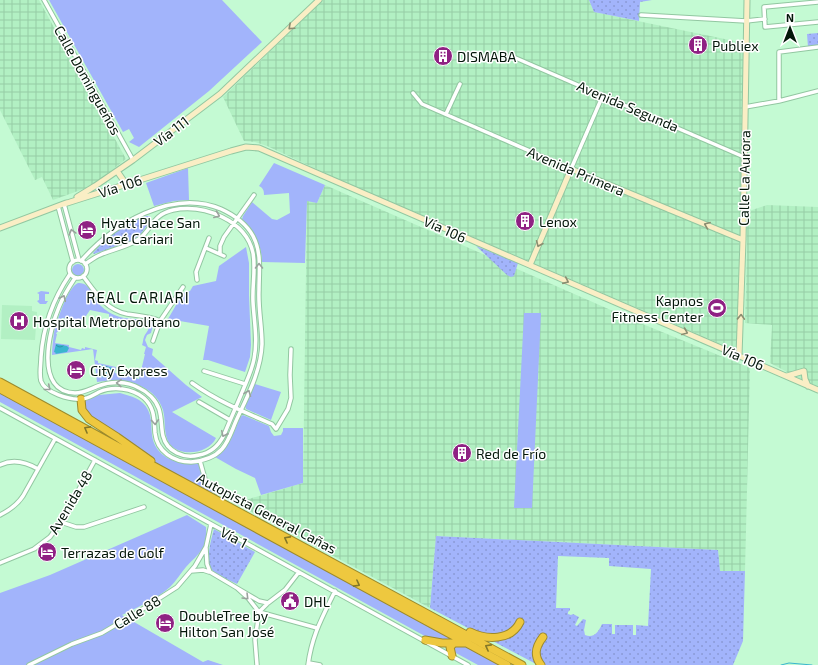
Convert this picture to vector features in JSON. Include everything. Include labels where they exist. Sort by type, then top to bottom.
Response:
[{"type":"highway","name":"Autopista General Cañas","points":[[0,381],[161,470],[522,665]]},
{"type":"highway","name":"Autopista General Cañas","points":[[0,389],[507,665]]},
{"type":"highway","points":[[81,399],[82,410],[89,419],[142,454],[161,470]]},
{"type":"highway","points":[[331,562],[479,636],[496,638],[504,636],[514,630],[520,622]]},
{"type":"highway","points":[[541,665],[537,658],[536,649],[543,637]]},
{"type":"highway","points":[[425,640],[442,643],[456,642],[468,644]]},
{"type":"highway","points":[[452,656],[450,647],[456,642]]},
{"type":"main road","name":"Vía 111","points":[[0,228],[64,204],[87,191],[133,160],[220,94],[319,0]]},
{"type":"main road","name":"Calle La Aurora","points":[[740,356],[746,0]]},
{"type":"main road","name":"Vía 106","points":[[64,204],[235,150],[246,147],[259,148],[818,390]]},
{"type":"main road","name":"Avenida Primera","points":[[571,169],[743,240]]},
{"type":"main road","points":[[530,265],[571,169]]},
{"type":"main road","points":[[117,171],[126,184]]},
{"type":"main road","points":[[786,376],[804,371],[808,386]]},
{"type":"street","name":"Calle Domingueños","points":[[44,0],[133,160]]},
{"type":"street","points":[[818,2],[764,7],[765,27],[818,22]]},
{"type":"street","points":[[641,15],[746,20],[765,19]]},
{"type":"street","points":[[779,101],[779,52],[818,47]]},
{"type":"street","name":"Avenida Segunda","points":[[511,56],[744,157]]},
{"type":"street","points":[[446,114],[460,84]]},
{"type":"street","points":[[745,107],[779,101],[818,91]]},
{"type":"street","name":"Avenida Primera","points":[[413,93],[422,104],[571,169]]},
{"type":"street","points":[[571,169],[603,96]]},
{"type":"street","points":[[220,254],[220,246],[224,237],[254,195]]},
{"type":"street","points":[[70,274],[61,287],[50,311],[44,334],[41,358],[41,381],[43,384],[49,390],[67,398],[81,399],[111,389],[126,390],[143,397],[153,410],[156,437],[163,451],[177,460],[187,462],[198,461],[216,455],[224,447],[241,411],[259,364],[262,345],[259,297],[260,262],[257,247],[252,234],[238,218],[218,208],[199,203],[175,203],[137,217],[111,233],[80,261],[73,262],[69,268],[70,274],[75,278]]},
{"type":"street","points":[[64,204],[80,261],[85,264]]},
{"type":"street","points":[[58,206],[73,262]]},
{"type":"street","points":[[156,210],[159,216]]},
{"type":"street","points":[[177,210],[199,210],[220,216],[234,224],[241,231],[249,243],[253,255],[252,295],[256,334],[254,360],[219,443],[210,451],[196,456],[179,454],[168,447],[163,437],[161,417],[158,406],[146,392],[135,386],[115,383],[100,385],[82,392],[69,392],[56,386],[48,370],[50,334],[64,295],[75,278],[83,276],[86,272],[85,264],[101,254],[135,242],[142,237],[159,216],[177,210]]},
{"type":"street","points":[[198,280],[196,272],[209,238]]},
{"type":"street","points":[[206,248],[224,256]]},
{"type":"street","points":[[83,276],[108,306],[121,312],[146,316],[160,321]]},
{"type":"street","points":[[153,341],[160,321],[184,287]]},
{"type":"street","points":[[50,311],[57,312]]},
{"type":"street","points":[[256,334],[261,335]]},
{"type":"street","points":[[192,383],[208,394],[235,408],[272,424],[276,429],[288,409],[291,398],[291,349]]},
{"type":"street","points":[[41,358],[44,361],[48,361]]},
{"type":"street","points":[[41,369],[44,367],[48,370]]},
{"type":"street","points":[[204,371],[245,384]]},
{"type":"street","points":[[143,397],[146,392]]},
{"type":"street","points":[[199,402],[230,420]]},
{"type":"street","name":"Vía 1","points":[[0,408],[425,640],[468,665]]},
{"type":"street","points":[[0,515],[17,504],[55,439]]},
{"type":"street","points":[[204,454],[206,459]]},
{"type":"street","points":[[196,456],[205,479],[216,492]]},
{"type":"street","name":"Avenida 48","points":[[0,563],[34,549],[50,537],[95,460]]},
{"type":"street","points":[[0,465],[4,463],[18,462],[30,464],[38,469]]},
{"type":"street","points":[[60,522],[76,527],[84,527],[144,506]]},
{"type":"street","name":"Calle 88","points":[[29,665],[72,644],[102,633],[141,610],[177,586],[191,571],[206,547],[211,524]]},
{"type":"street","points":[[206,547],[207,564],[210,572]]},
{"type":"street","points":[[197,562],[207,564]]},
{"type":"street","points":[[191,571],[203,570],[210,572],[259,601],[268,603]]},
{"type":"street","points":[[257,665],[255,640],[259,612],[268,603],[286,590],[299,572]]},
{"type":"street","points":[[237,588],[248,598],[259,612],[317,628]]},
{"type":"street","points":[[320,665],[308,664],[317,628],[335,591]]},
{"type":"shaded area","points":[[0,0],[39,0],[126,159],[92,186],[53,200],[42,177],[35,180],[0,110]]},
{"type":"shaded area","points":[[49,0],[222,0],[262,42],[209,91],[139,147],[129,142],[134,138],[129,129],[123,132]]},
{"type":"shaded area","points":[[323,0],[589,0],[594,12],[744,43],[737,351],[336,178],[267,146],[255,142],[244,141],[223,97]]},
{"type":"shaded area","points":[[589,0],[652,0],[640,2],[639,21],[594,12]]},
{"type":"shaded area","points":[[818,33],[818,46],[808,47],[807,34]]},
{"type":"shaded area","points":[[274,163],[325,185],[317,203],[307,201],[305,263],[262,262],[258,243],[242,219],[252,202],[272,219],[277,220],[290,213],[289,193],[264,195],[263,189],[259,186]]},
{"type":"shaded area","points":[[188,168],[189,200],[174,201],[154,206],[146,183]]},
{"type":"shaded area","points":[[325,185],[645,325],[750,368],[745,571],[720,571],[718,550],[436,536],[430,608],[235,503],[303,483],[307,200],[317,203]]},
{"type":"shaded area","points":[[767,205],[818,207],[818,388],[770,363],[772,325],[745,323],[747,247],[746,212]]},
{"type":"shaded area","points":[[150,216],[151,220],[140,235],[134,240],[94,254],[93,253],[110,236],[124,226],[138,218]]},
{"type":"shaded area","points":[[476,246],[518,263],[514,276],[511,277],[507,275]]},
{"type":"shaded area","points":[[246,247],[249,263],[251,345],[250,357],[245,372],[208,360],[203,360],[209,326],[168,319],[183,293],[190,291],[193,286],[216,281],[219,266]]},
{"type":"shaded area","points":[[76,264],[80,264],[84,270],[80,276],[76,276],[72,272],[72,268]]},
{"type":"shaded area","points":[[78,283],[86,285],[101,306],[114,315],[152,322],[153,325],[151,333],[147,335],[145,340],[148,347],[153,349],[152,355],[202,397],[172,412],[216,438],[207,448],[201,451],[186,452],[174,448],[167,439],[164,414],[159,401],[145,388],[136,384],[116,380],[97,382],[93,349],[52,355],[54,333],[57,321],[66,298],[74,286]],"holes":[[[90,310],[109,314],[109,317],[149,327],[142,345],[146,347],[139,379],[115,373],[116,367],[98,363],[98,361],[95,360],[97,350],[85,347],[85,349],[82,348],[81,350],[69,347],[69,345],[55,343],[56,334],[62,318],[71,319],[70,321],[80,324],[83,322],[84,316],[86,316]]]},
{"type":"shaded area","points":[[41,291],[49,292],[49,294],[45,294],[45,301],[48,301],[46,304],[40,304],[37,301],[39,300],[39,294],[37,293]]},
{"type":"shaded area","name":"Hospital Metropolitano","points":[[2,305],[32,306],[32,311],[37,312],[35,340],[1,339]]},
{"type":"shaded area","points":[[524,313],[541,313],[532,508],[514,508]]},
{"type":"shaded area","points":[[255,384],[281,392],[271,420],[246,409],[245,406]]},
{"type":"shaded area","points":[[0,393],[93,442],[455,640],[432,640],[0,402]]},
{"type":"shaded area","points":[[120,393],[136,398],[146,406],[150,416],[154,443],[163,455],[183,463],[199,464],[203,479],[213,493],[157,464],[122,437],[102,425],[85,412],[83,401],[99,395]]},
{"type":"shaded area","points":[[243,415],[269,426],[274,436],[281,435],[283,428],[303,428],[303,483],[261,495],[255,478],[215,457],[228,444],[240,417]]},
{"type":"shaded area","points":[[187,515],[206,527],[206,541],[202,550],[165,591],[122,615],[203,662],[208,660],[223,665],[0,665],[0,593],[50,575]]},
{"type":"shaded area","points":[[214,529],[255,552],[237,584],[217,574],[210,566],[209,550]]},
{"type":"shaded area","points":[[436,536],[718,550],[720,571],[745,571],[743,641],[733,665],[538,665],[430,608]],"holes":[[[558,556],[609,558],[609,566],[651,569],[648,626],[636,625],[636,635],[633,635],[633,625],[615,625],[615,634],[612,634],[612,624],[602,624],[598,632],[594,635],[585,635],[584,630],[586,620],[583,619],[577,626],[575,625],[579,617],[573,614],[568,614],[570,608],[556,608]]]},
{"type":"shaded area","points":[[454,644],[464,645],[499,665],[478,665],[454,652]]},
{"type":"water","points":[[56,344],[67,346],[69,348],[67,352],[55,354]]},
{"type":"water","points":[[102,365],[115,370],[108,377],[98,376],[98,368]]},
{"type":"waterway","points":[[781,665],[789,663],[812,665]]},
{"type":"place","name":"Publiex","points":[[698,45]]},
{"type":"place","name":"DISMABA","points":[[443,56]]},
{"type":"place","name":"Lenox","points":[[525,221]]},
{"type":"place","name":"Hyatt Place San José Cariari","points":[[87,230]]},
{"type":"place","name":"Kapnos Fitness Center","points":[[717,308]]},
{"type":"place","name":"Hospital Metropolitano","points":[[19,321]]},
{"type":"place","name":"City Express","points":[[76,370]]},
{"type":"place","name":"Red de Frío","points":[[462,453]]},
{"type":"place","name":"Terrazas de Golf","points":[[47,552]]},
{"type":"place","name":"DHL","points":[[290,601]]},
{"type":"place","name":"DoubleTree by Hilton San José","points":[[165,623]]},
{"type":"district","name":"REAL CARIARI","points":[[138,297]]}]
